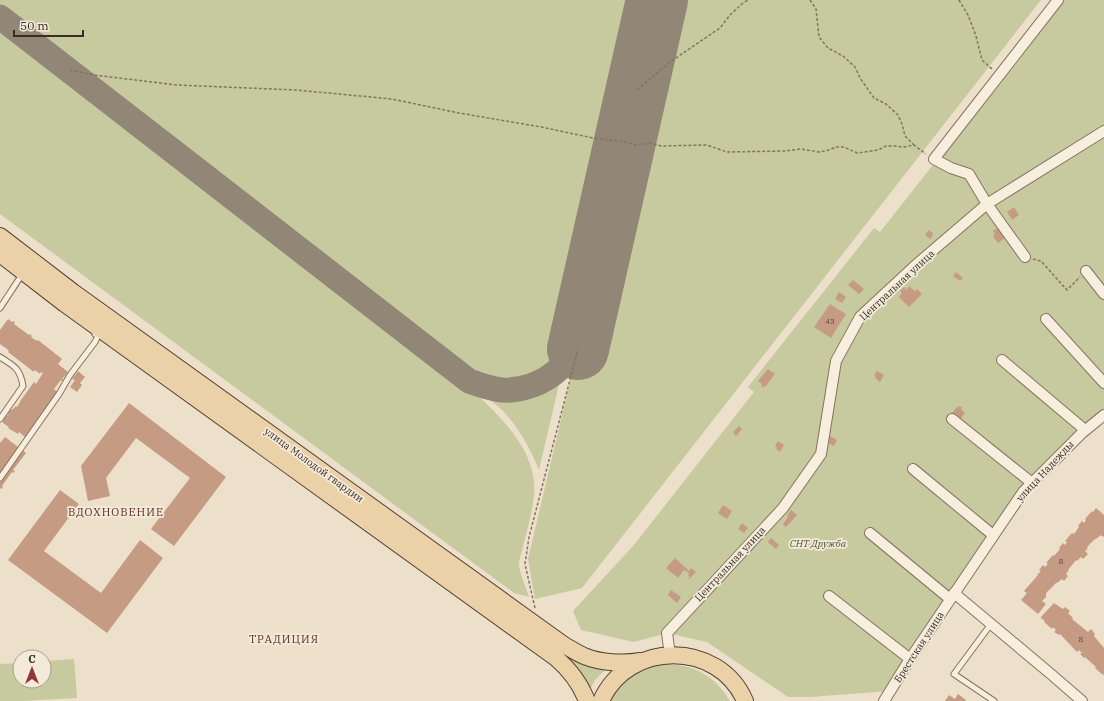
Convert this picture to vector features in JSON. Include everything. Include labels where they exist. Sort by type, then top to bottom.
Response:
[{"type":"main road","name":"улица Молодой гвардии","points":[[0,236],[85,301],[564,645],[585,657],[620,662],[641,661]]},
{"type":"main road","name":"улица Молодой гвардии","points":[[0,254],[23,277],[98,333],[556,658],[575,677],[587,701]]},
{"type":"main road","points":[[601,701],[616,678],[628,669],[641,661],[650,658],[670,655],[700,659],[718,668],[739,689],[746,701]]},
{"type":"street","points":[[1025,257],[987,204],[969,174],[951,168],[934,159],[1058,0]]},
{"type":"street","name":"Центральная улица","points":[[670,655],[667,633],[783,508],[821,454],[836,361],[860,316],[917,264],[987,204],[1104,131]]},
{"type":"street","points":[[1086,271],[1104,294]]},
{"type":"street","points":[[1046,318],[1104,383]]},
{"type":"street","points":[[1002,360],[1085,430]]},
{"type":"street","name":"улица Надежды","points":[[952,596],[1023,492],[1085,430],[1104,416]]},
{"type":"street","points":[[952,419],[1032,483]]},
{"type":"street","points":[[913,469],[993,535]]},
{"type":"street","points":[[870,533],[991,624],[1052,674],[1082,701]]},
{"type":"street","points":[[829,596],[910,659]]},
{"type":"street","name":"Брестская улица","points":[[884,701],[952,596]]},
{"type":"lane","points":[[0,308],[23,277]]},
{"type":"lane","points":[[0,478],[59,394],[98,333]]},
{"type":"lane","points":[[0,357],[16,368],[22,377],[23,386],[0,419]]},
{"type":"lane","points":[[991,624],[954,674],[994,701]]},
{"type":"path","points":[[637,90],[670,62],[720,28],[743,3],[748,0]]},
{"type":"path","points":[[810,0],[816,8],[819,37],[828,48],[843,56],[855,67],[860,78],[874,98],[886,104],[898,115],[905,136],[914,145],[934,159]]},
{"type":"path","points":[[959,0],[968,16],[976,36],[982,60],[994,70],[1003,71]]},
{"type":"path","points":[[70,70],[94,75],[177,85],[296,90],[392,99],[593,138],[636,144],[650,143],[661,146],[707,144],[727,152],[786,152],[800,148],[818,152],[844,147],[857,153],[878,150],[886,146],[904,148],[914,145]]},
{"type":"path","points":[[1025,257],[1040,261],[1067,290],[1086,271]]},
{"type":"path","points":[[535,609],[525,564],[529,537],[578,349]]},
{"type":"green space","points":[[0,0],[648,0],[570,336],[562,360],[555,369],[524,385],[507,387],[481,381],[74,63],[0,9]]},
{"type":"green space","points":[[660,0],[1041,0],[582,588],[535,599],[528,559]]},
{"type":"green space","name":"СНТ Дружба","points":[[1063,0],[1104,0],[1104,416],[1030,494],[889,691],[810,697],[788,697],[707,642],[667,633],[634,642],[581,630],[573,611],[634,545],[754,392],[748,387],[874,228],[880,232]]},
{"type":"green space","points":[[0,28],[93,105],[464,383],[489,406],[512,432],[522,447],[530,462],[534,479],[533,502],[519,565],[529,597],[514,593],[0,214]]},
{"type":"green space","points":[[561,375],[539,470],[528,446],[514,424],[495,403],[481,392],[504,396],[528,395],[543,389]]},
{"type":"green space","points":[[567,658],[586,666],[607,668],[595,680],[587,695]]},
{"type":"green space","points":[[74,659],[77,698],[0,701],[0,664],[12,663],[12,689],[52,689],[52,660]]},
{"type":"green space","points":[[665,664],[695,669],[703,673],[717,684],[730,701],[607,701],[616,688],[638,671],[651,666]]},
{"type":"building","points":[[1014,207],[1019,215],[1012,220],[1007,212]]},
{"type":"building","points":[[999,227],[1006,237],[998,243],[993,236],[995,234],[993,231]]},
{"type":"building","points":[[929,230],[933,233],[930,239],[925,235]]},
{"type":"building","points":[[956,272],[963,278],[960,281],[953,276]]},
{"type":"building","points":[[853,280],[864,289],[859,294],[848,285]]},
{"type":"building","points":[[909,286],[915,291],[917,289],[922,294],[909,307],[899,297],[902,293],[900,291],[904,287],[906,290]]},
{"type":"building","points":[[839,292],[846,297],[842,303],[835,299]]},
{"type":"building","points":[[830,304],[846,314],[831,338],[814,327]]},
{"type":"building","points":[[8,319],[15,322],[14,324],[29,335],[30,334],[32,336],[31,337],[37,341],[38,340],[62,359],[58,364],[68,372],[62,379],[64,380],[61,380],[54,389],[60,394],[26,438],[19,432],[18,434],[8,428],[9,427],[3,423],[3,419],[5,416],[9,415],[7,414],[11,409],[12,410],[16,406],[17,407],[34,382],[36,384],[43,373],[41,372],[40,374],[35,370],[34,372],[0,344],[0,330]]},
{"type":"building","points":[[768,369],[775,374],[763,388],[761,386],[762,384],[758,381]]},
{"type":"building","points":[[78,371],[85,377],[80,383],[82,385],[77,392],[70,387],[75,380],[72,379]]},
{"type":"building","points":[[877,371],[884,375],[880,382],[874,375]]},
{"type":"building","points":[[129,403],[226,477],[174,546],[151,529],[190,478],[136,438],[106,478],[110,496],[88,501],[81,466]]},
{"type":"building","points":[[958,406],[962,408],[961,409],[965,413],[958,422],[950,415]]},
{"type":"building","points":[[739,426],[742,429],[736,436],[733,432]]},
{"type":"building","points":[[830,436],[837,440],[834,446],[826,442]]},
{"type":"building","points":[[5,437],[26,453],[13,470],[15,471],[13,473],[12,472],[2,486],[2,489],[0,488],[0,443]]},
{"type":"building","points":[[778,441],[784,445],[780,452],[775,446]]},
{"type":"building","points":[[60,490],[79,504],[44,551],[101,593],[140,540],[163,558],[107,633],[8,560]]},
{"type":"building","points":[[723,505],[732,511],[727,519],[718,513]]},
{"type":"building","points":[[1096,508],[1104,515],[1104,536],[1103,537],[1101,535],[1095,539],[1085,551],[1088,554],[1083,559],[1081,557],[1077,561],[1076,560],[1068,570],[1066,574],[1068,576],[1064,581],[1062,579],[1056,583],[1046,593],[1046,597],[1042,601],[1046,604],[1038,614],[1021,600],[1027,593],[1024,591],[1041,571],[1039,570],[1043,565],[1045,567],[1048,564],[1046,563],[1060,549],[1059,548],[1063,543],[1065,545],[1067,542],[1065,541],[1072,533],[1074,534],[1082,521],[1084,523],[1086,520],[1085,519]]},
{"type":"building","points":[[791,510],[797,515],[786,527],[783,524]]},
{"type":"building","points":[[742,523],[748,528],[744,533],[738,529]]},
{"type":"building","points":[[771,538],[779,545],[776,549],[768,542]]},
{"type":"building","points":[[675,558],[689,571],[691,568],[696,572],[689,579],[689,573],[684,570],[678,578],[666,568]]},
{"type":"building","points":[[671,590],[681,597],[677,603],[668,595]]},
{"type":"building","points":[[1054,603],[1063,609],[1065,607],[1070,611],[1068,613],[1073,618],[1072,619],[1088,632],[1091,629],[1095,634],[1094,636],[1104,648],[1103,675],[1080,654],[1082,653],[1079,650],[1077,652],[1060,634],[1059,635],[1054,632],[1056,630],[1053,627],[1052,629],[1041,618]]},
{"type":"building","points":[[958,694],[966,700],[945,701],[949,695],[955,699]]},
{"type":"taxiway","points":[[0,17],[469,381],[486,387],[498,389],[507,390],[523,388],[547,378],[560,368],[578,349]]},
{"type":"runway","points":[[578,349],[657,0]]},
{"type":"district","name":"ВДОХНОВЕНИЕ","points":[[116,512]]},
{"type":"district","name":"ТРАДИЦИЯ","points":[[284,639]]}]
